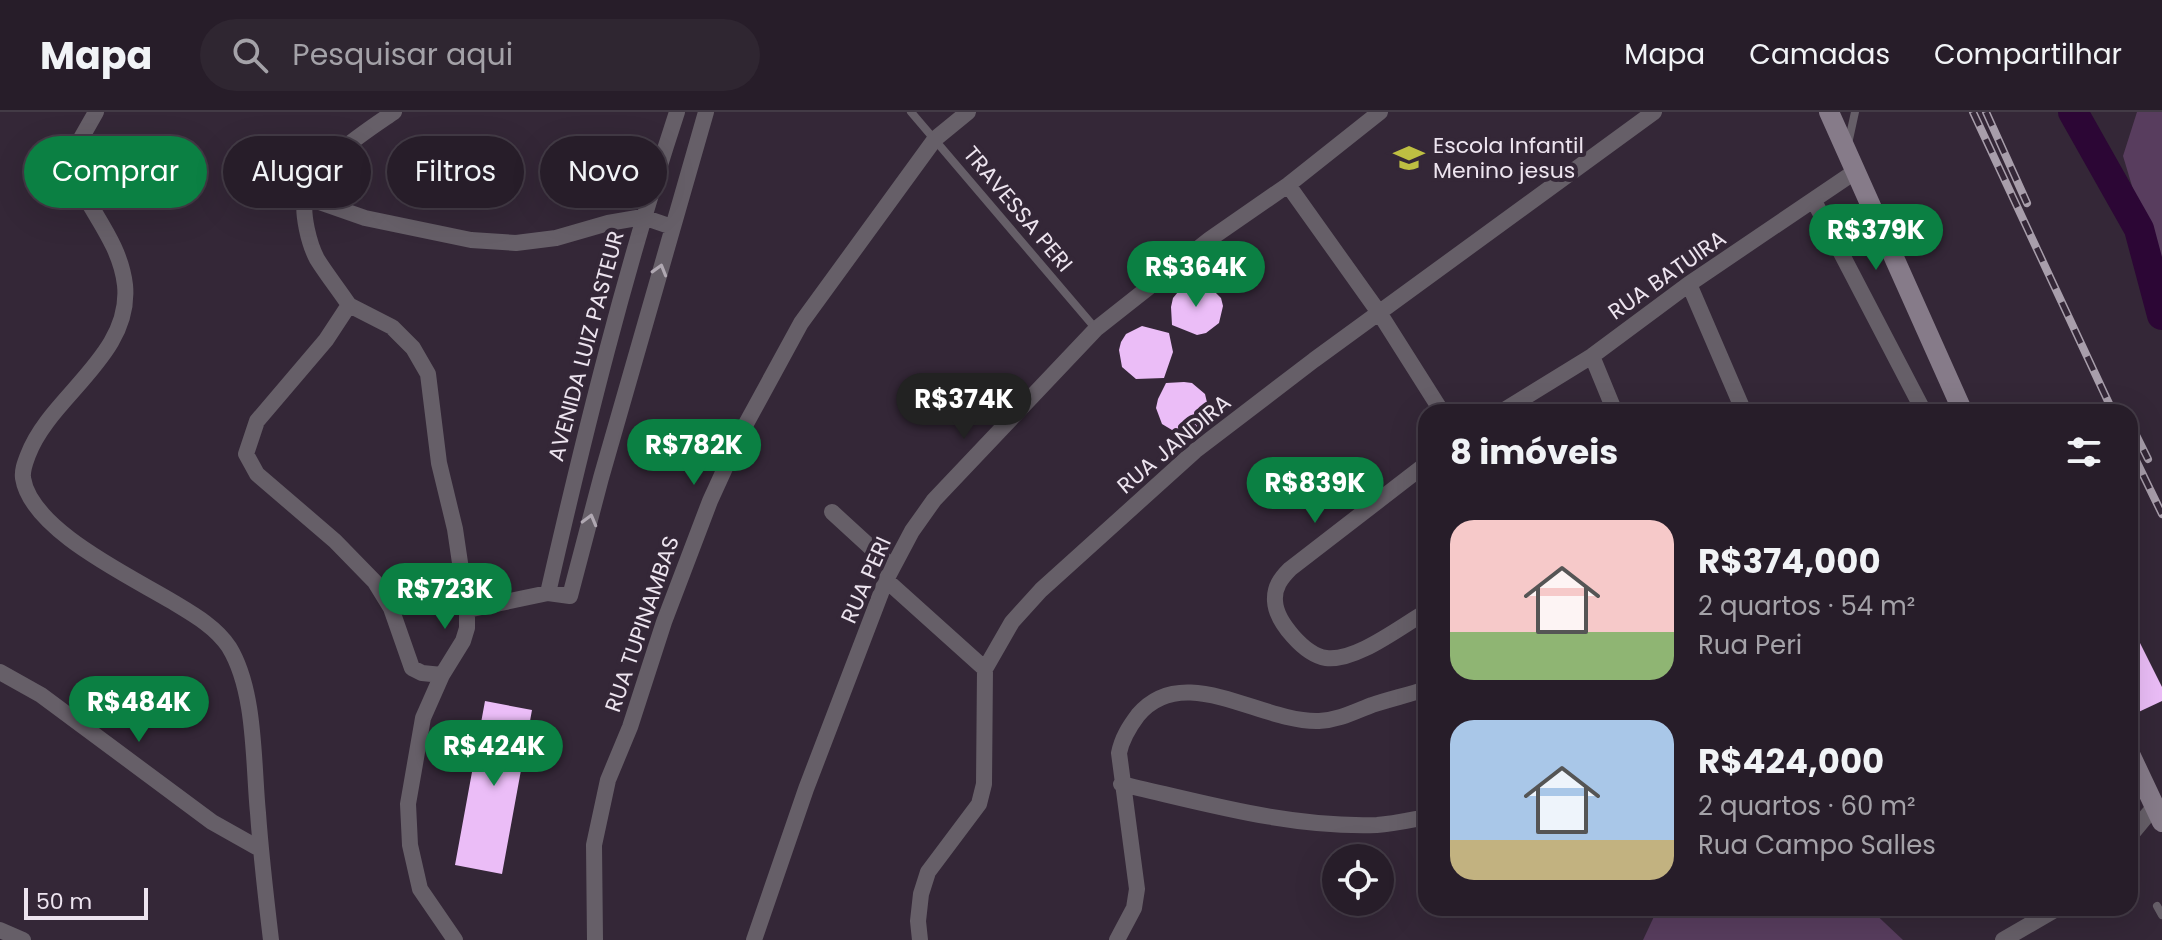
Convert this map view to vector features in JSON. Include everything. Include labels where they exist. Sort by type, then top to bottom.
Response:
[{"type":"main road","points":[[1829,112],[1959,404]]},
{"type":"main road","points":[[2138,771],[2158,815]]},
{"type":"street","points":[[96,112],[71,156],[72,170],[120,261],[125,288],[122,319],[92,369],[35,438],[22,473],[25,488],[40,512],[62,535],[198,617],[219,634],[230,649],[244,681],[248,707],[271,940]]},
{"type":"street","points":[[360,136],[394,112]]},
{"type":"street","name":"AVENIDA LUIZ PASTEUR","points":[[548,593],[580,452],[643,217],[677,112]]},
{"type":"street","points":[[467,610],[548,593],[570,596],[706,112]]},
{"type":"street","name":"RUA TUPINAMBAS","points":[[595,940],[594,845],[608,780],[630,727],[664,622],[710,501],[741,433],[801,323],[935,139],[968,112]]},
{"type":"street","name":"RUA PERI","points":[[754,940],[764,932],[806,789],[889,573],[912,531],[934,500],[1096,329],[1380,112]]},
{"type":"street","name":"RUA JANDIRA","points":[[920,940],[918,921],[921,894],[928,872],[979,804],[984,784],[985,669],[1012,622],[1041,590],[1184,461],[1314,360],[1654,112]]},
{"type":"street","name":"RUA BATUIRA","points":[[1514,404],[1592,356],[1689,284],[1856,171]]},
{"type":"street","points":[[1288,185],[1380,314],[1437,404]]},
{"type":"street","points":[[1814,201],[1920,404]]},
{"type":"street","points":[[306,208],[307,228],[316,256],[349,305],[392,327],[413,348],[428,374],[439,463],[455,529],[467,628],[423,718],[408,804],[410,845],[420,889],[455,940]]},
{"type":"street","points":[[336,208],[365,218],[471,240],[501,242],[556,238],[643,217],[672,227]]},
{"type":"street","points":[[1689,284],[1741,404]]},
{"type":"street","points":[[349,305],[326,340],[257,421],[246,454],[257,474],[347,552],[375,582],[391,608],[412,668],[422,673],[442,675]]},
{"type":"street","points":[[1592,356],[1612,404]]},
{"type":"street","points":[[1418,470],[1281,579],[1274,602],[1279,617],[1298,641],[1325,658],[1361,650],[1418,617]]},
{"type":"street","points":[[832,512],[985,669]]},
{"type":"street","points":[[0,672],[41,695],[212,822],[260,849]]},
{"type":"street","points":[[1117,940],[1134,908],[1137,889],[1119,753],[1122,739],[1144,709],[1170,692],[1217,696],[1252,709],[1318,721],[1345,717],[1418,692]]},
{"type":"street","points":[[1121,784],[1237,812],[1285,820],[1379,825],[1418,818]]},
{"type":"street","points":[[2138,830],[2158,815]]},
{"type":"street","points":[[2003,940],[2044,916]]},
{"type":"street","points":[[0,930],[23,940]]},
{"type":"lane","name":"TRAVESSA PERI","points":[[911,112],[1096,329]]},
{"type":"lane","points":[[1846,149],[1855,112]]},
{"type":"lane","points":[[2157,906],[2162,915]]},
{"type":"shaded area","points":[[2137,112],[2162,112],[2162,286],[2123,156]]},
{"type":"shaded area","points":[[1654,916],[1878,916],[1903,940],[1643,940]]},
{"type":"building","points":[[1192,283],[1209,286],[1221,298],[1223,306],[1219,323],[1206,333],[1197,335],[1172,325],[1173,298]]},
{"type":"building","points":[[1142,326],[1169,333],[1173,352],[1164,378],[1136,379],[1122,367],[1121,342],[1126,334]]},
{"type":"building","points":[[1166,383],[1192,383],[1205,394],[1209,411],[1201,426],[1194,431],[1177,433],[1162,424],[1156,408]]},
{"type":"building","points":[[2138,639],[2162,687],[2162,701],[2138,712]]},
{"type":"building","points":[[485,701],[532,710],[502,874],[455,865]]},
{"type":"waterway","points":[[2073,112],[2139,229],[2162,315]]},
{"type":"railway","points":[[1973,112],[2109,404]]},
{"type":"railway","points":[[1986,112],[2027,203]]},
{"type":"railway","points":[[2138,439],[2148,459]]},
{"type":"railway","points":[[2138,464],[2162,514]]},
{"type":"place","name":"Escola Infantil Menino jesus","points":[[1409,158]]}]
